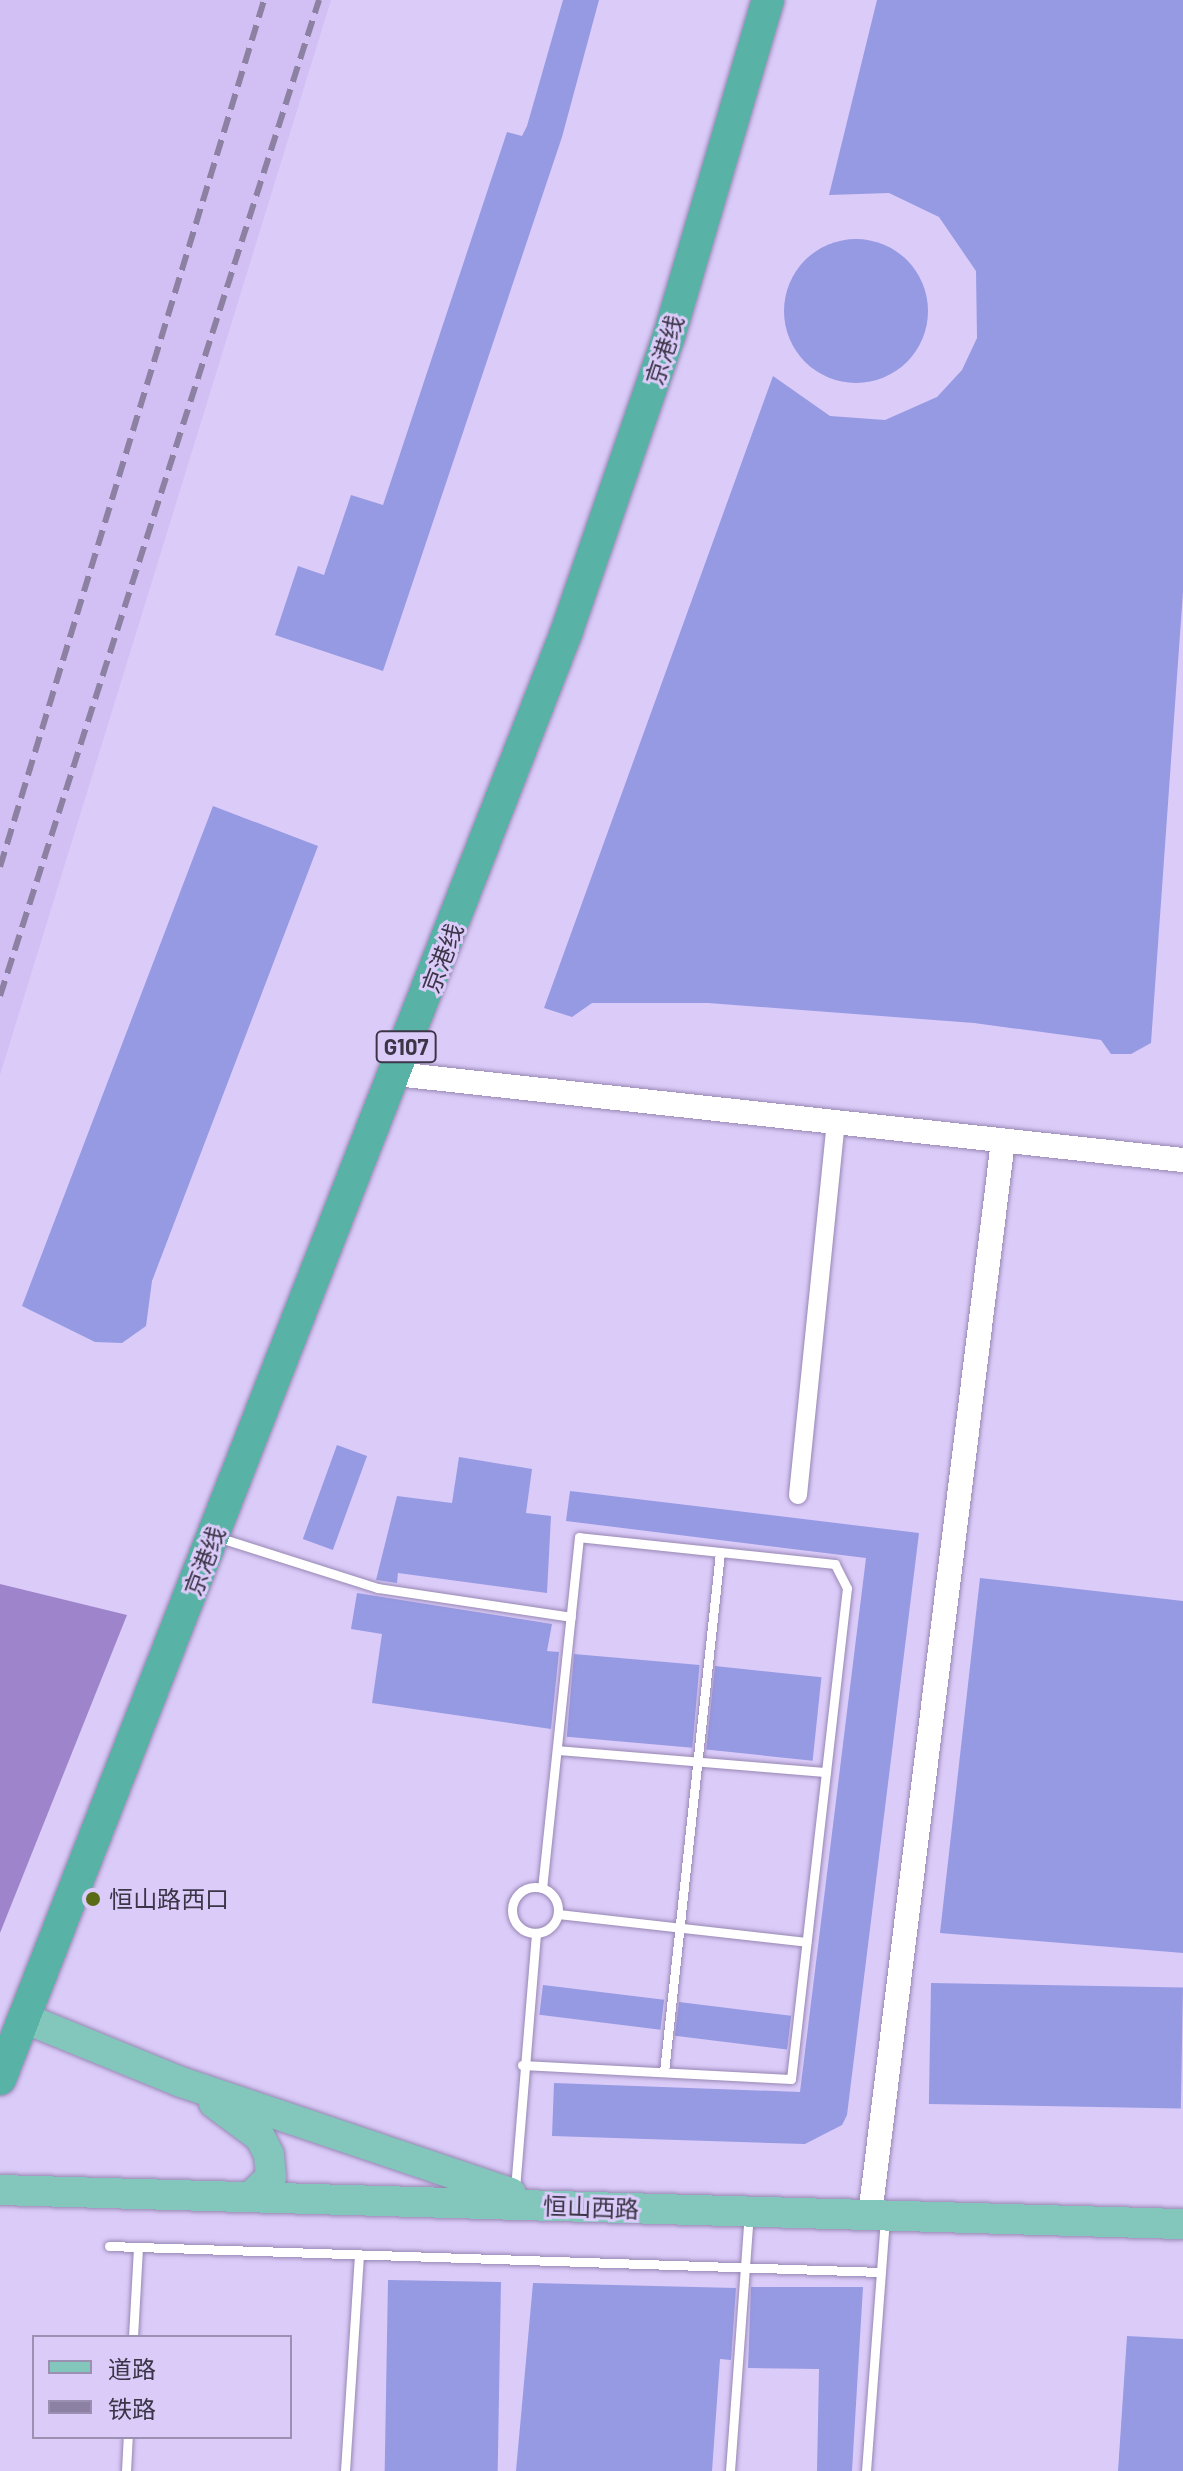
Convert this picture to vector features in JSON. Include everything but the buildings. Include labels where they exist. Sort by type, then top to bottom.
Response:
[{"type":"highway","name":"京港线","points":[[0,2079],[12,2020],[546,626],[649,329],[746,0]]},
{"type":"highway","name":"京港线","points":[[12,2020],[214,1536],[396,1074],[639,427],[768,0]]},
{"type":"main road","points":[[12,2020],[178,2081],[515,2193],[572,2206]]},
{"type":"main road","points":[[178,2081],[260,2137],[271,2177],[250,2197]]},
{"type":"main road","name":"恒山西路","points":[[0,2190],[1183,2224]]},
{"type":"street","points":[[396,1074],[1183,1160]]},
{"type":"street","points":[[798,1495],[836,1122]]},
{"type":"street","points":[[878,2215],[1003,1141]]},
{"type":"lane","points":[[214,1536],[378,1588],[571,1617]]},
{"type":"lane","points":[[522,2065],[791,2079],[847,1588],[835,1564],[579,1537],[542,1888]]},
{"type":"lane","points":[[664,2072],[720,1552]]},
{"type":"lane","points":[[557,1750],[826,1772]]},
{"type":"lane","points":[[536,1933],[518,1926],[513,1903],[522,1890],[542,1888],[553,1895],[558,1914]]},
{"type":"lane","points":[[515,2193],[522,2065],[536,1933],[558,1914],[806,1942]]},
{"type":"lane","points":[[730,2471],[749,2211]]},
{"type":"lane","points":[[866,2471],[881,2272],[878,2215]]},
{"type":"lane","points":[[109,2246],[881,2272]]},
{"type":"lane","points":[[133,2335],[138,2247]]},
{"type":"lane","points":[[345,2471],[359,2254]]},
{"type":"lane","points":[[126,2471],[128,2439]]},
{"type":"shaded area","points":[[0,0],[331,0],[0,1075]]},
{"type":"shaded area","points":[[0,1584],[127,1615],[0,1933]]},
{"type":"railway","points":[[0,867],[264,0]]},
{"type":"railway","points":[[0,996],[319,0]]},
{"type":"place","name":"恒山路西口","points":[[93,1899]]}]
